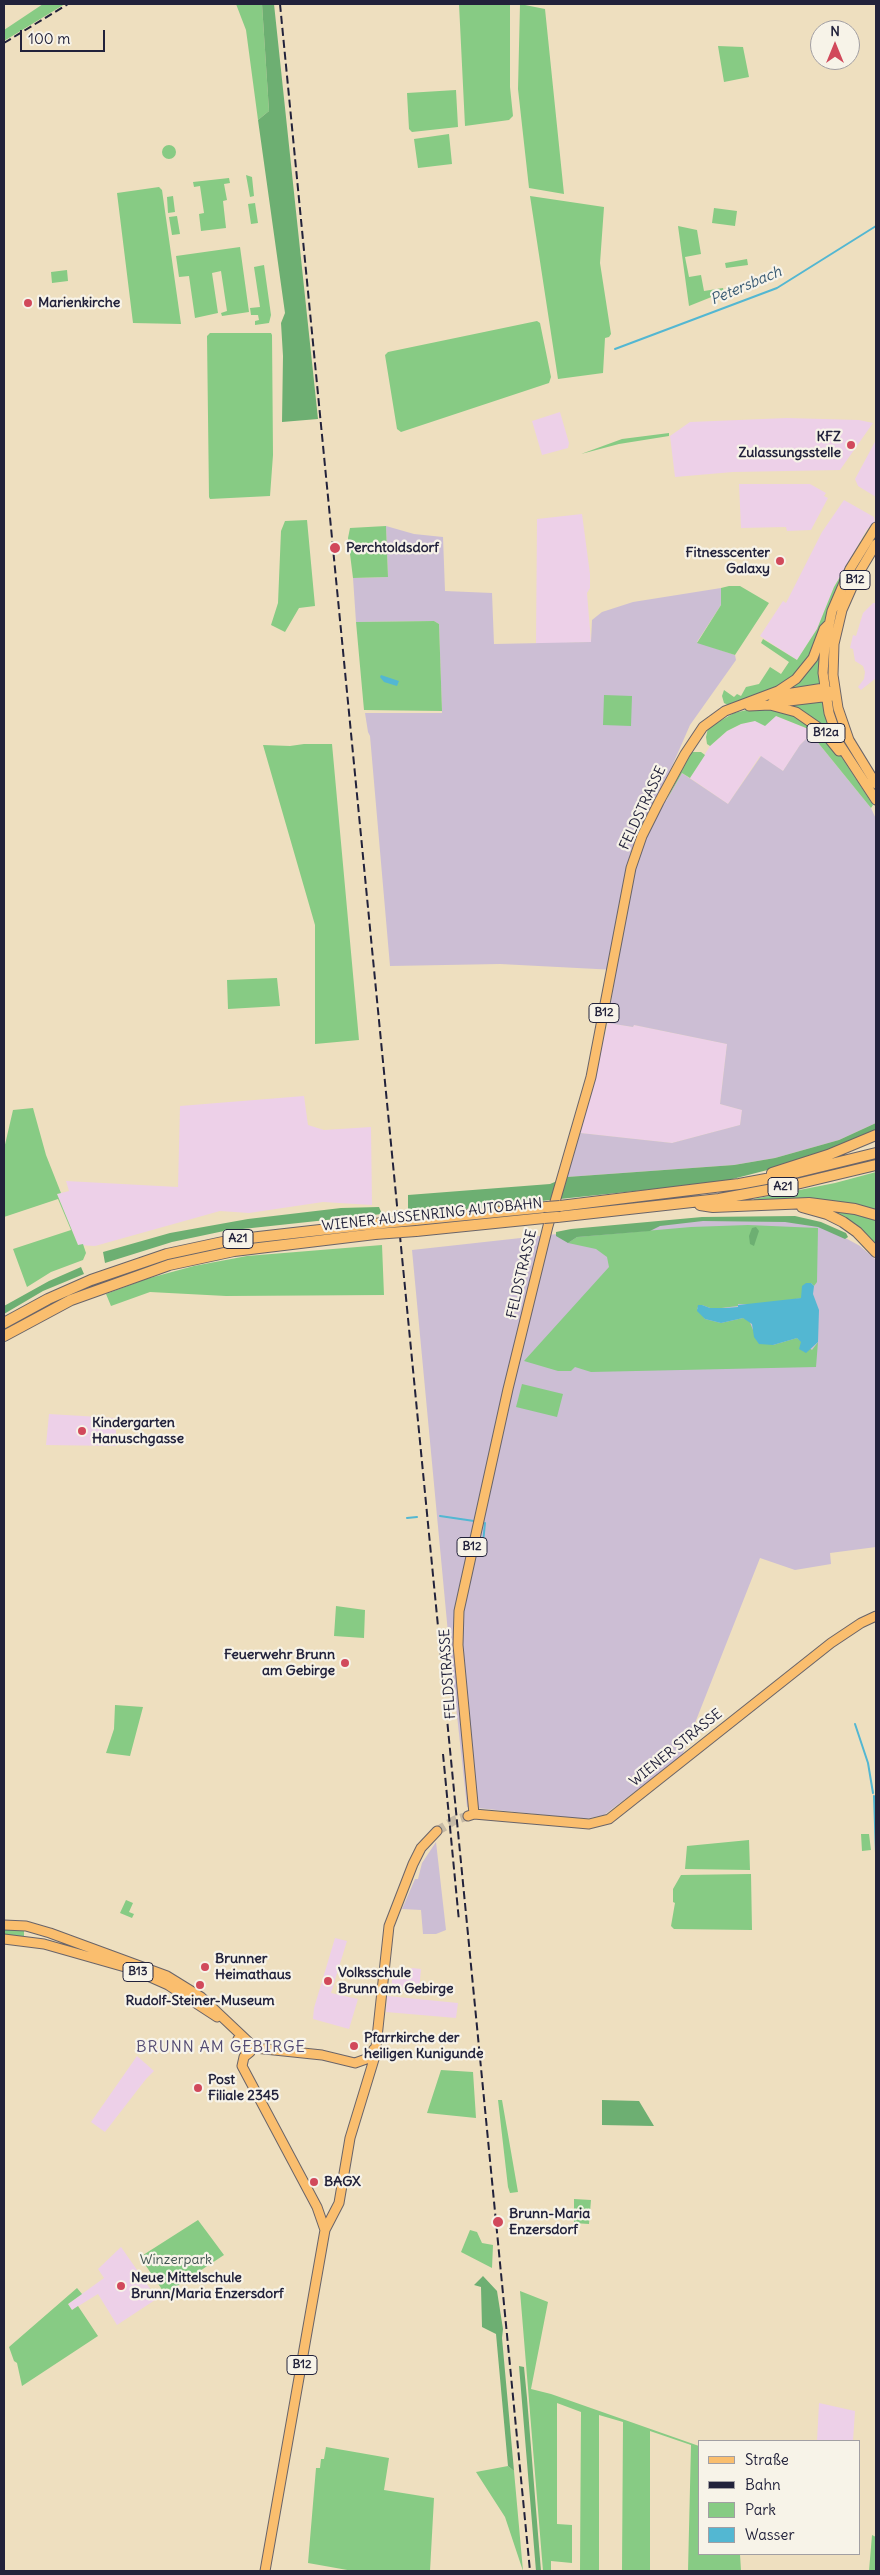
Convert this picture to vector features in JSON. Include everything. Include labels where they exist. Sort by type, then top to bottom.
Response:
[{"type":"highway","points":[[739,1184],[828,1155],[876,1135]]},
{"type":"highway","name":"WIENER AUSSENRING AUTOBAHN","points":[[416,1225],[739,1184],[782,1176],[876,1153]]},
{"type":"highway","name":"WIENER AUSSENRING AUTOBAHN","points":[[4,1323],[48,1299],[108,1279],[211,1255],[374,1229],[557,1217],[689,1203],[784,1187],[876,1165]]},
{"type":"highway","points":[[689,1203],[713,1207],[789,1204],[832,1205],[876,1215]]},
{"type":"highway","points":[[789,1204],[827,1214],[843,1222],[862,1237],[876,1252]]},
{"type":"highway","name":"WIENER AUSSENRING AUTOBAHN","points":[[4,1336],[93,1285]]},
{"type":"main road","name":"B12","points":[[825,693],[823,658],[828,626],[850,569],[876,527]]},
{"type":"main road","name":"B12","points":[[836,696],[833,657],[839,619],[857,576],[876,544]]},
{"type":"main road","points":[[747,704],[778,691],[796,679],[813,658],[824,629],[828,626]]},
{"type":"main road","points":[[747,704],[825,693],[836,696]]},
{"type":"main road","name":"B12a","points":[[825,693],[840,745],[876,800]]},
{"type":"main road","name":"B12a","points":[[836,696],[849,740],[876,784]]},
{"type":"main road","name":"B12a","points":[[747,704],[786,708],[812,721],[829,737],[865,791],[876,800]]},
{"type":"main road","name":"FELDSTRASSE","points":[[471,1815],[457,1629],[464,1582],[548,1226],[591,1077],[631,868],[642,836],[685,754],[703,727],[725,711],[747,704]]},
{"type":"main road","name":"WIENER STRASSE","points":[[471,1815],[589,1824],[609,1819],[831,1643],[876,1616]]},
{"type":"main road","name":"B12","points":[[265,2571],[325,2230],[335,2212],[344,2184],[350,2138],[376,2056],[387,1941],[392,1916],[421,1848],[437,1831]]},
{"type":"main road","name":"B13","points":[[4,1925],[26,1926],[75,1942],[184,1985],[218,2011],[250,2045],[267,2050]]},
{"type":"main road","name":"B13","points":[[4,1939],[44,1944],[147,1971],[220,2020],[238,2039],[246,2054]]},
{"type":"main road","points":[[71,1951],[75,1942]]},
{"type":"main road","points":[[355,2063],[369,2058],[376,2044]]},
{"type":"main road","points":[[246,2054],[255,2050],[267,2050],[322,2055],[355,2063],[363,2068],[368,2082]]},
{"type":"main road","name":"B12","points":[[246,2054],[242,2066],[317,2207],[325,2230]]},
{"type":"main road","points":[[317,2207],[335,2212]]},
{"type":"shaded area","points":[[560,412],[569,443],[568,448],[542,455],[532,421]]},
{"type":"shaded area","points":[[787,418],[859,420],[873,423],[840,470],[733,472],[675,477],[670,436],[690,422]]},
{"type":"shaded area","points":[[876,440],[876,497],[858,486],[855,479]]},
{"type":"shaded area","points":[[739,484],[810,484],[826,493],[824,496],[828,498],[811,530],[787,531],[786,527],[741,528]]},
{"type":"shaded area","points":[[844,500],[874,517],[875,523],[867,529],[834,587],[817,629],[797,660],[760,636],[783,601],[786,603],[822,532]]},
{"type":"shaded area","points":[[582,514],[590,574],[590,588],[587,593],[591,642],[536,644],[537,519]]},
{"type":"shaded area","points":[[386,526],[414,534],[443,537],[445,591],[492,593],[494,644],[591,642],[592,620],[602,612],[633,602],[721,588],[721,605],[697,642],[735,655],[736,660],[690,725],[659,796],[666,801],[682,773],[728,804],[761,756],[783,771],[800,745],[811,734],[871,808],[876,819],[876,1123],[839,1140],[775,1158],[734,1165],[567,1177],[580,1133],[672,1143],[740,1125],[742,1110],[720,1104],[727,1044],[634,1025],[633,1027],[608,1023],[616,970],[500,964],[390,966],[370,736],[365,713],[442,713],[439,624],[434,621],[356,622],[353,578],[388,577]]},
{"type":"shaded area","points":[[873,603],[876,603],[876,678],[861,690],[858,687],[864,679],[865,672],[863,666],[855,661],[853,649],[850,648],[853,635],[856,636],[863,613]]},
{"type":"shaded area","points":[[776,716],[811,730],[811,734],[800,745],[783,771],[760,756],[728,804],[690,778],[710,746],[727,731],[741,724]]},
{"type":"shaded area","points":[[608,1023],[633,1027],[634,1025],[727,1044],[720,1104],[742,1110],[740,1125],[672,1143],[580,1133]]},
{"type":"shaded area","points":[[304,1096],[308,1125],[324,1130],[371,1127],[372,1205],[323,1202],[249,1213],[220,1211],[95,1246],[78,1245],[57,1194],[69,1191],[66,1181],[178,1187],[180,1106]]},
{"type":"shaded area","points":[[684,1220],[801,1221],[829,1229],[860,1246],[876,1260],[876,1547],[830,1553],[831,1564],[795,1570],[760,1558],[682,1756],[604,1815],[585,1819],[467,1807],[448,1633],[412,1250]]},
{"type":"shaded area","name":"Kindergarten Hanuschgasse","points":[[49,1414],[116,1418],[116,1446],[46,1445]]},
{"type":"shaded area","points":[[436,1842],[446,1930],[436,1934],[423,1934],[421,1910],[402,1909],[415,1879],[418,1879],[422,1863]]},
{"type":"shaded area","name":"Volksschule Brunn am Gebirge","points":[[335,1938],[347,1941],[331,1993],[358,1999],[349,2029],[313,2019],[314,2008]]},
{"type":"shaded area","points":[[412,1968],[421,1969],[419,1991],[391,1989],[392,1980]]},
{"type":"shaded area","points":[[387,1996],[458,2003],[456,2018],[386,2012]]},
{"type":"shaded area","points":[[137,2056],[154,2071],[105,2132],[91,2122]]},
{"type":"shaded area","name":"Neue Mittelschule Brunn/Maria Enzersdorf","points":[[121,2247],[156,2297],[155,2300],[117,2325],[98,2294],[72,2310],[68,2304],[104,2278],[98,2269]]},
{"type":"shaded area","points":[[819,2403],[855,2411],[853,2440],[817,2440]]},
{"type":"green space","points":[[43,4],[65,4],[4,41],[4,30]]},
{"type":"green space","points":[[236,4],[262,4],[269,111],[258,120],[246,30]]},
{"type":"green space","points":[[262,4],[274,4],[318,419],[282,422],[283,356],[281,323],[285,313],[258,120],[269,111]]},
{"type":"green space","points":[[459,4],[510,4],[510,87],[513,116],[509,120],[465,126]]},
{"type":"green space","points":[[520,4],[545,9],[564,194],[529,188],[518,89]]},
{"type":"green space","points":[[718,46],[743,47],[749,77],[724,82]]},
{"type":"green space","points":[[456,90],[458,127],[412,132],[409,129],[407,93]]},
{"type":"green space","points":[[449,134],[452,164],[418,168],[414,139]]},
{"type":"green space","points":[[169,145],[174,147],[176,152],[174,157],[169,159],[164,157],[162,152],[164,147]]},
{"type":"green space","points":[[246,175],[252,177],[254,196],[250,197]]},
{"type":"green space","points":[[229,178],[230,183],[224,184],[227,200],[223,201],[226,228],[201,231],[199,214],[204,213],[200,186],[194,187],[193,182]]},
{"type":"green space","points":[[159,187],[162,190],[181,324],[133,323],[117,193]]},
{"type":"green space","points":[[173,196],[175,212],[168,213],[167,197]]},
{"type":"green space","points":[[530,196],[604,207],[600,263],[611,334],[605,338],[603,373],[558,379]]},
{"type":"green space","points":[[255,203],[258,223],[251,224],[248,204]]},
{"type":"green space","points":[[714,208],[737,211],[735,226],[712,223]]},
{"type":"green space","points":[[177,216],[180,234],[172,235],[169,217]]},
{"type":"green space","points":[[678,226],[697,230],[701,254],[685,257],[689,277],[701,275],[704,291],[723,288],[724,292],[689,306]]},
{"type":"green space","points":[[240,247],[249,312],[222,316],[221,313],[227,311],[221,271],[212,273],[218,313],[195,318],[189,276],[179,277],[176,256]]},
{"type":"green space","points":[[747,259],[748,265],[726,268],[725,263]]},
{"type":"green space","points":[[264,265],[271,315],[269,323],[255,325],[255,321],[259,320],[258,315],[251,315],[250,308],[260,307],[254,267]]},
{"type":"green space","points":[[67,270],[68,281],[52,283],[51,272]]},
{"type":"green space","points":[[537,321],[540,323],[551,377],[549,383],[401,432],[397,429],[385,355],[388,352]]},
{"type":"green space","points":[[210,333],[271,333],[272,335],[273,455],[270,496],[210,499],[209,497],[207,336]]},
{"type":"green space","points":[[669,433],[669,436],[619,444],[581,454],[622,439]]},
{"type":"green space","points":[[307,520],[315,606],[299,608],[285,632],[271,625],[278,603],[281,531],[285,521]]},
{"type":"green space","points":[[386,526],[388,577],[353,578],[348,538],[350,528]]},
{"type":"green space","points":[[853,555],[855,556],[830,605],[817,644],[807,662],[790,680],[769,691],[728,705],[724,703],[722,696],[724,690],[734,697],[737,694],[741,696],[746,687],[759,684],[770,667],[781,674],[789,662],[761,643],[763,639],[797,660],[817,629],[834,587]]},
{"type":"green space","points":[[740,586],[769,603],[735,655],[697,643],[721,605],[721,588]]},
{"type":"green space","points":[[434,621],[439,624],[442,711],[364,710],[356,622]]},
{"type":"green space","points":[[821,651],[821,685],[782,693],[807,672]]},
{"type":"green space","points":[[604,695],[632,696],[631,726],[603,725]]},
{"type":"green space","points":[[823,701],[832,734],[789,706]]},
{"type":"green space","points":[[751,709],[779,709],[809,722],[839,753],[873,805],[871,808],[811,734],[811,730],[776,716],[765,726],[755,721],[741,724],[727,731],[710,746],[707,744],[708,728],[734,713]]},
{"type":"green space","points":[[332,744],[359,1040],[315,1044],[315,925],[263,745],[290,746]]},
{"type":"green space","points":[[691,752],[701,752],[705,755],[690,778],[682,773],[666,801]]},
{"type":"green space","points":[[277,978],[280,1006],[228,1009],[227,980]]},
{"type":"green space","points":[[33,1108],[46,1155],[61,1193],[57,1194],[78,1245],[83,1244],[86,1253],[83,1260],[51,1272],[27,1287],[13,1249],[71,1230],[58,1199],[4,1217],[4,1149],[13,1110]]},
{"type":"green space","points":[[876,1123],[876,1131],[840,1147],[779,1167],[721,1182],[408,1215],[408,1195],[550,1184],[567,1177],[734,1165],[775,1158],[839,1140]]},
{"type":"green space","points":[[876,1172],[876,1212],[754,1200],[835,1183]]},
{"type":"green space","points":[[379,1207],[382,1214],[224,1231],[172,1242],[105,1263],[103,1252],[170,1233],[248,1219],[341,1208]]},
{"type":"green space","points":[[832,1207],[876,1218],[876,1248],[828,1212]]},
{"type":"green space","points":[[795,1216],[821,1222],[846,1233],[848,1237],[845,1239],[818,1227],[785,1222],[703,1221],[660,1226],[650,1231],[577,1237],[568,1243],[556,1236],[556,1232],[571,1229],[702,1217]]},
{"type":"green space","points":[[748,1225],[818,1228],[817,1282],[814,1286],[811,1283],[802,1298],[763,1304],[738,1304],[738,1306],[713,1309],[702,1305],[697,1308],[705,1319],[721,1323],[743,1318],[749,1320],[753,1330],[773,1345],[797,1338],[812,1350],[818,1342],[816,1367],[591,1372],[575,1367],[571,1371],[558,1371],[524,1361],[609,1267],[607,1257],[596,1249],[568,1243],[577,1237],[691,1227]]},
{"type":"green space","points":[[756,1227],[759,1231],[754,1246],[750,1244],[749,1236],[752,1228]]},
{"type":"green space","points":[[382,1245],[384,1295],[226,1296],[150,1292],[111,1306],[106,1294],[146,1279],[194,1266],[247,1256]]},
{"type":"green space","points":[[81,1267],[84,1274],[43,1291],[4,1314],[4,1306],[49,1281]]},
{"type":"green space","points":[[522,1384],[563,1394],[557,1417],[516,1407]]},
{"type":"green space","points":[[336,1606],[365,1610],[364,1638],[334,1636]]},
{"type":"green space","points":[[115,1705],[143,1707],[130,1756],[106,1753],[114,1729]]},
{"type":"green space","points":[[861,1834],[869,1834],[871,1850],[862,1851]]},
{"type":"green space","points":[[749,1840],[750,1870],[685,1869],[687,1846]]},
{"type":"green space","points":[[751,1874],[752,1930],[674,1929],[671,1926],[675,1903],[673,1902],[673,1889],[681,1875]]},
{"type":"green space","points":[[126,1900],[133,1903],[129,1912],[134,1914],[132,1918],[120,1913]]},
{"type":"green space","points":[[4,1928],[24,1930],[24,1938],[4,1937]]},
{"type":"green space","points":[[441,2070],[473,2072],[476,2118],[427,2113]]},
{"type":"green space","points":[[498,2100],[502,2100],[518,2192],[510,2193],[508,2187]]},
{"type":"green space","points":[[602,2100],[639,2101],[654,2126],[602,2125]]},
{"type":"green space","points":[[574,2199],[591,2200],[589,2224],[574,2223]]},
{"type":"green space","name":"Winzerpark","points":[[198,2220],[224,2255],[165,2294],[140,2257]]},
{"type":"green space","points":[[470,2230],[477,2232],[482,2243],[493,2245],[492,2268],[461,2252]]},
{"type":"green space","points":[[483,2276],[497,2291],[503,2329],[502,2338],[514,2471],[508,2466],[496,2334],[482,2327],[481,2287],[474,2285]]},
{"type":"green space","points":[[77,2288],[82,2294],[68,2304],[72,2310],[78,2306],[98,2336],[22,2386],[17,2363],[14,2361],[9,2347]]},
{"type":"green space","points":[[520,2291],[548,2302],[531,2389],[551,2394],[698,2446],[698,2555],[740,2555],[741,2571],[688,2571],[691,2445],[650,2431],[650,2571],[622,2571],[623,2422],[599,2415],[599,2571],[580,2571],[581,2412],[557,2403],[557,2524],[572,2525],[572,2563],[551,2561],[551,2571],[543,2571]]},
{"type":"green space","points":[[519,2366],[524,2367],[541,2571],[536,2571]]},
{"type":"green space","points":[[326,2447],[389,2458],[384,2490],[434,2498],[430,2571],[353,2571],[308,2563],[316,2468],[320,2468],[321,2459],[324,2459]]},
{"type":"green space","points":[[508,2466],[514,2471],[523,2571],[505,2517],[476,2472]]},
{"type":"green space","points":[[872,2535],[876,2537],[876,2571],[869,2571]]},
{"type":"water","points":[[381,675],[399,681],[397,686],[384,682],[380,677]]},
{"type":"water","points":[[806,1283],[811,1283],[814,1286],[813,1294],[819,1310],[818,1342],[806,1353],[799,1349],[801,1342],[797,1338],[773,1345],[759,1344],[754,1337],[752,1324],[743,1318],[721,1323],[705,1319],[697,1311],[698,1305],[710,1308],[726,1308],[801,1298],[802,1286]]},
{"type":"waterway","name":"Petersbach","points":[[615,349],[777,288],[876,226]]},
{"type":"waterway","points":[[440,1516],[474,1521]]},
{"type":"waterway","points":[[407,1518],[417,1517]]},
{"type":"waterway","points":[[483,1543],[485,1523]]},
{"type":"waterway","points":[[855,1724],[868,1763],[873,1793]]},
{"type":"waterway","points":[[874,1796],[876,1853]]},
{"type":"tunnel","points":[[437,1831],[455,1820],[468,1816]]},
{"type":"railway","points":[[4,43],[68,4]]},
{"type":"railway","points":[[280,4],[530,2571]]},
{"type":"railway","points":[[443,1754],[459,1921]]},
{"type":"place","name":"Marienkirche","points":[[28,303]]},
{"type":"place","name":"KFZ Zulassungsstelle","points":[[851,445]]},
{"type":"place","name":"Perchtoldsdorf","points":[[335,548]]},
{"type":"place","name":"Fitnesscenter Galaxy","points":[[780,561]]},
{"type":"place","name":"Kindergarten Hanuschgasse","points":[[82,1431]]},
{"type":"place","name":"Feuerwehr Brunn am Gebirge","points":[[345,1663]]},
{"type":"place","name":"Brunner Heimathaus","points":[[205,1967]]},
{"type":"place","name":"Volksschule Brunn am Gebirge","points":[[328,1981]]},
{"type":"place","name":"Rudolf-Steiner-Museum","points":[[200,1985]]},
{"type":"place","name":"Pfarrkirche der heiligen Kunigunde","points":[[354,2046]]},
{"type":"place","name":"Post Filiale 2345","points":[[198,2088]]},
{"type":"place","name":"BAGX","points":[[314,2182]]},
{"type":"place","name":"Brunn-Maria Enzersdorf","points":[[498,2222]]},
{"type":"place","name":"Neue Mittelschule Brunn/Maria Enzersdorf","points":[[121,2286]]},
{"type":"district","name":"BRUNN AM GEBIRGE","points":[[221,2047]]}]
